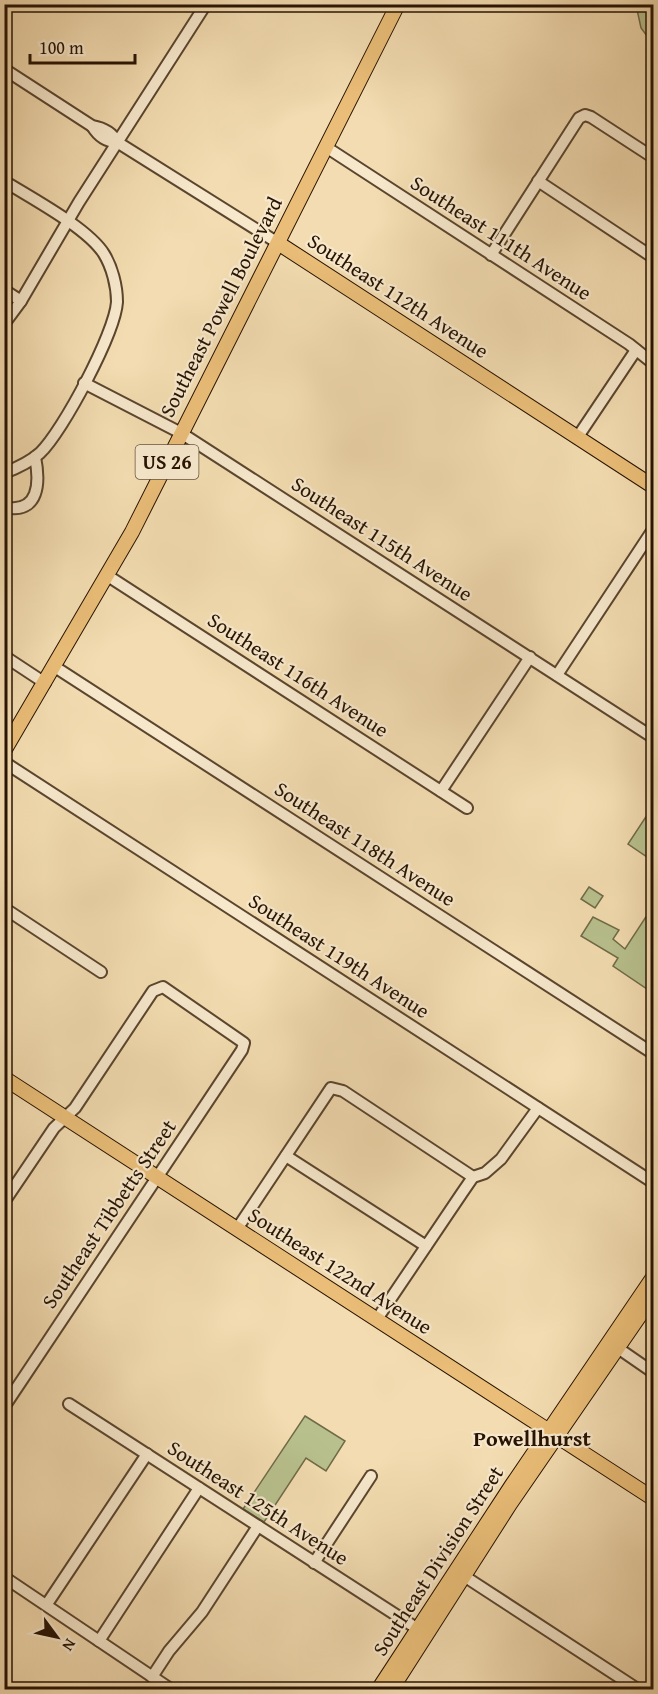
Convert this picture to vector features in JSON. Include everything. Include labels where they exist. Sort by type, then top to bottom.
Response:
[{"type":"main road","name":"Southeast Powell Boulevard","points":[[4,751],[108,576],[398,4]]},
{"type":"main road","name":"Southeast 112th Avenue","points":[[278,243],[654,487]]},
{"type":"main road","name":"Southeast 122nd Avenue","points":[[4,1078],[654,1499]]},
{"type":"main road","name":"Southeast Division Street","points":[[614,1345],[654,1276]]},
{"type":"main road","name":"Southeast Division Street","points":[[390,1689],[462,1561],[614,1345],[654,1295]]},
{"type":"main road","name":"Southeast Division Street","points":[[378,1689],[464,1576],[553,1433]]},
{"type":"main road","points":[[462,1561],[464,1576]]},
{"type":"street","points":[[4,324],[21,301],[66,221],[206,4]]},
{"type":"street","name":"Southeast 112th Avenue","points":[[4,69],[92,126],[97,134],[109,142],[117,142],[278,243]]},
{"type":"street","points":[[491,255],[579,118],[585,114],[654,158]]},
{"type":"street","name":"Southeast 111th Avenue","points":[[326,147],[654,364]]},
{"type":"street","points":[[4,181],[81,231],[104,254],[116,286],[114,318],[84,383],[57,432],[35,457],[4,473]]},
{"type":"street","points":[[538,181],[654,258]]},
{"type":"street","points":[[4,290],[21,301]]},
{"type":"street","points":[[577,438],[636,350]]},
{"type":"street","name":"Southeast 115th Avenue","points":[[84,383],[181,433],[654,738]]},
{"type":"street","points":[[4,507],[13,509],[25,505],[34,497],[39,485],[35,457]]},
{"type":"street","points":[[557,675],[654,528]]},
{"type":"street","name":"Southeast 116th Avenue","points":[[108,576],[467,808]]},
{"type":"street","points":[[4,656],[45,682]]},
{"type":"street","points":[[441,790],[530,657]]},
{"type":"street","name":"Southeast 118th Avenue","points":[[55,667],[654,1054]]},
{"type":"street","name":"Southeast 119th Avenue","points":[[4,762],[654,1183]]},
{"type":"street","points":[[4,908],[101,972]]},
{"type":"street","name":"Southeast Tibbetts Street","points":[[4,1407],[242,1050],[244,1043],[163,987],[158,987],[153,991],[75,1108],[65,1117]]},
{"type":"street","points":[[237,1229],[331,1088],[343,1091],[473,1177]]},
{"type":"street","points":[[377,1319],[473,1177],[485,1173],[501,1160],[538,1108]]},
{"type":"street","points":[[4,1202],[54,1128],[65,1117]]},
{"type":"street","points":[[286,1156],[426,1246]]},
{"type":"street","points":[[614,1345],[654,1373]]},
{"type":"street","name":"Southeast 125th Avenue","points":[[69,1404],[422,1632]]},
{"type":"street","points":[[47,1604],[147,1454]]},
{"type":"street","points":[[314,1563],[371,1476]]},
{"type":"street","points":[[99,1641],[199,1488]]},
{"type":"street","points":[[153,1677],[169,1651],[202,1612],[258,1526]]},
{"type":"street","points":[[464,1576],[639,1689]]},
{"type":"street","points":[[4,1577],[172,1689]]},
{"type":"green space","points":[[636,5],[653,5],[653,44],[641,28]]},
{"type":"green space","points":[[653,806],[653,861],[628,844]]},
{"type":"green space","points":[[589,887],[603,896],[595,908],[581,899]]},
{"type":"green space","points":[[653,906],[653,993],[613,966],[618,958],[581,936],[593,917],[619,930],[613,939],[625,949]]},
{"type":"green space","points":[[305,1416],[345,1441],[326,1471],[306,1458],[264,1522],[243,1509]]},
{"type":"district","name":"Powellhurst","points":[[532,1438]]}]
